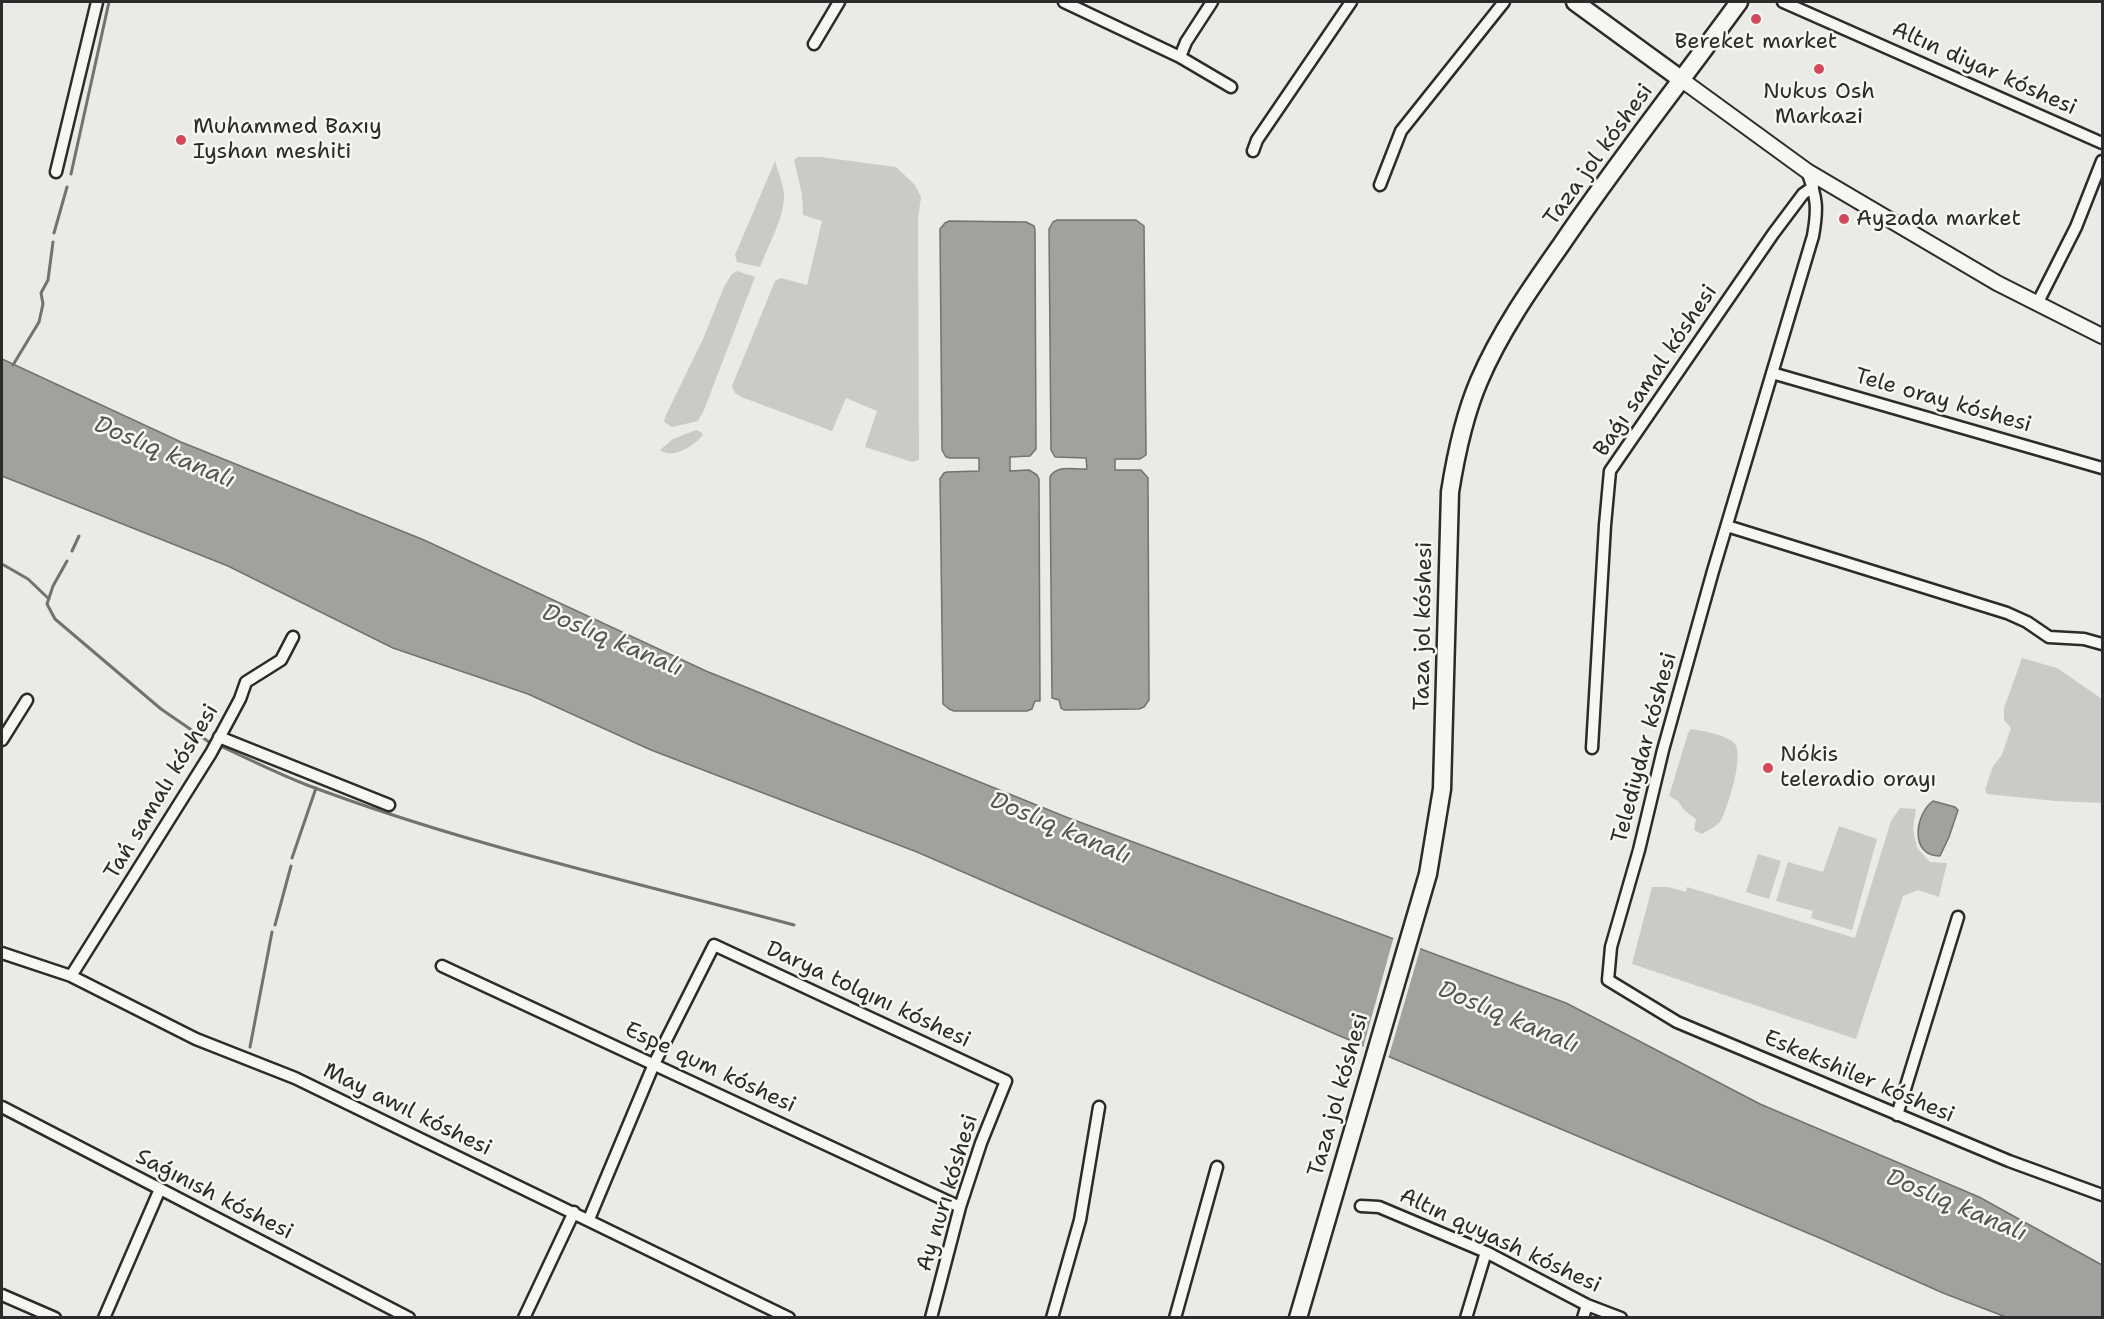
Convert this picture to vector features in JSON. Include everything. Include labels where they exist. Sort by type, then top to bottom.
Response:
[{"type":"main road","points":[[1575,2],[1682,80]]},
{"type":"main road","name":"Taza jol kóshesi","points":[[1298,1317],[1428,874],[1442,789],[1450,492],[1469,405],[1497,342],[1514,312],[1583,211],[1739,2]]},
{"type":"street","points":[[56,172],[97,2]]},
{"type":"street","points":[[814,44],[839,2]]},
{"type":"street","points":[[1180,57],[1186,42],[1212,2]]},
{"type":"street","points":[[1253,152],[1257,140],[1351,2]]},
{"type":"street","points":[[1380,185],[1401,131],[1504,2]]},
{"type":"street","name":"Altın diyar kóshesi","points":[[1784,2],[2103,143]]},
{"type":"street","points":[[1071,3],[1180,57],[1231,87]]},
{"type":"street","points":[[1682,80],[1807,171],[1997,283],[2103,336]]},
{"type":"street","points":[[2037,304],[2076,226],[2103,161]]},
{"type":"street","name":"Telediydar kóshesi","points":[[1608,981],[1611,948],[1663,750],[1813,236],[1817,210],[1813,187],[1807,171]]},
{"type":"street","name":"Baǵı samal kóshesi","points":[[1592,747],[1610,471],[1773,234],[1803,194],[1813,187]]},
{"type":"street","name":"Tele oray kóshesi","points":[[1772,373],[2103,468]]},
{"type":"street","points":[[1727,526],[2007,613],[2027,622],[2049,637],[2084,639],[2103,644]]},
{"type":"street","name":"Tań samalı kóshesi","points":[[71,976],[219,737],[240,699],[246,682],[281,660],[293,637]]},
{"type":"street","points":[[2,740],[27,700]]},
{"type":"street","points":[[219,737],[389,806]]},
{"type":"street","points":[[1897,1114],[1958,917]]},
{"type":"street","name":"Darya tolqını kóshesi","points":[[654,1064],[714,945],[1006,1081]]},
{"type":"street","name":"May awıl kóshesi","points":[[2,953],[71,976],[196,1040],[295,1078],[789,1317]]},
{"type":"street","name":"Espe qum kóshesi","points":[[442,966],[960,1207]]},
{"type":"street","name":"Eskekshiler kóshesi","points":[[1608,981],[1677,1022],[2009,1161],[2103,1196]]},
{"type":"street","points":[[589,1220],[654,1064]]},
{"type":"street","name":"Ay nurı kóshesi","points":[[931,1317],[960,1207],[981,1143],[1006,1081]]},
{"type":"street","name":"Saǵınısh kóshesi","points":[[2,1107],[409,1317]]},
{"type":"street","points":[[1052,1317],[1080,1220],[1100,1107]]},
{"type":"street","points":[[1175,1317],[1217,1167]]},
{"type":"street","points":[[104,1317],[160,1189]]},
{"type":"street","name":"Altın quyash kóshesi","points":[[1361,1206],[1379,1207],[1485,1252],[1587,1305],[1621,1317]]},
{"type":"street","points":[[524,1317],[574,1212]]},
{"type":"street","points":[[1466,1317],[1485,1252]]},
{"type":"street","points":[[2,1294],[55,1317]]},
{"type":"street","points":[[1583,1317],[1587,1305]]},
{"type":"shaded area","points":[[798,157],[820,157],[896,167],[915,185],[921,197],[918,218],[919,460],[912,462],[865,447],[877,411],[846,398],[832,431],[744,398],[735,393],[732,386],[775,281],[781,278],[807,285],[822,221],[803,215],[802,194],[794,160]]},
{"type":"shaded area","points":[[775,161],[782,182],[784,203],[775,231],[760,267],[737,262],[735,255]]},
{"type":"shaded area","points":[[737,271],[755,277],[704,410],[698,421],[672,427],[664,422],[666,415],[703,339],[724,287],[731,275]]},
{"type":"shaded area","points":[[696,430],[703,435],[689,447],[677,453],[665,453],[660,450],[673,439]]},
{"type":"shaded area","points":[[2022,658],[2057,668],[2102,699],[2102,803],[1987,794],[1985,790],[1993,766],[2002,755],[2011,728],[2004,720],[2004,708]]},
{"type":"shaded area","points":[[1691,729],[1715,734],[1732,741],[1737,750],[1738,759],[1731,793],[1721,820],[1702,834],[1694,830],[1696,819],[1684,810],[1678,801],[1669,796]]},
{"type":"shaded area","points":[[1900,808],[1916,809],[1913,829],[1917,848],[1930,862],[1947,863],[1939,897],[1918,890],[1903,896],[1856,1039],[1632,964],[1652,887],[1668,887],[1686,892],[1687,887],[1855,938],[1891,821]]},
{"type":"shaded area","points":[[1839,826],[1877,839],[1852,930],[1811,918],[1813,911],[1776,901],[1788,862],[1823,872]]},
{"type":"shaded area","points":[[1758,854],[1781,861],[1769,899],[1746,892]]},
{"type":"water","points":[[1057,220],[1136,220],[1144,226],[1146,455],[1140,459],[1115,459],[1115,470],[1141,470],[1148,478],[1149,700],[1144,707],[1139,709],[1064,710],[1059,700],[1052,698],[1050,477],[1061,469],[1087,469],[1086,458],[1055,457],[1051,450],[1049,229]]},
{"type":"water","points":[[949,221],[1026,222],[1034,226],[1035,230],[1036,449],[1030,456],[1010,457],[1010,471],[1029,470],[1039,479],[1040,701],[1035,701],[1032,709],[1027,711],[954,711],[943,704],[940,479],[947,472],[979,471],[979,458],[950,458],[946,457],[942,450],[940,229]]},
{"type":"water","name":"Doslıq kanalı","points":[[2,359],[181,442],[424,540],[706,671],[1066,817],[1566,1003],[1760,1104],[1979,1197],[2102,1265],[2102,1317],[2006,1317],[1943,1293],[1822,1239],[1340,1036],[917,852],[651,750],[528,694],[393,648],[228,566],[2,476]]},
{"type":"water","points":[[1933,801],[1955,807],[1958,810],[1940,856],[1930,854],[1919,842],[1919,824],[1922,815]]},
{"type":"pier","points":[[1394,936],[1421,946],[1388,1059],[1363,1048]]},
{"type":"waterway","points":[[71,174],[109,2]]},
{"type":"waterway","points":[[54,233],[67,187]]},
{"type":"waterway","points":[[13,365],[39,322],[43,304],[41,293],[48,280],[53,242]]},
{"type":"waterway","points":[[72,551],[79,536]]},
{"type":"waterway","points":[[67,561],[53,586],[47,604],[55,619],[161,709],[209,742]]},
{"type":"waterway","points":[[2,564],[28,579],[49,599]]},
{"type":"waterway","points":[[220,746],[307,785],[427,826],[549,861],[794,925]]},
{"type":"waterway","points":[[292,858],[316,788]]},
{"type":"waterway","points":[[275,925],[291,866]]},
{"type":"waterway","points":[[250,1047],[272,932]]},
{"type":"place","name":"Bereket market","points":[[1756,19]]},
{"type":"place","name":"Nukus Osh Markazi","points":[[1819,69]]},
{"type":"place","name":"Muhammed Baxıy Iyshan meshiti","points":[[181,140]]},
{"type":"place","name":"Ayzada market","points":[[1844,219]]},
{"type":"place","name":"Nókis teleradio orayı","points":[[1768,768]]}]
